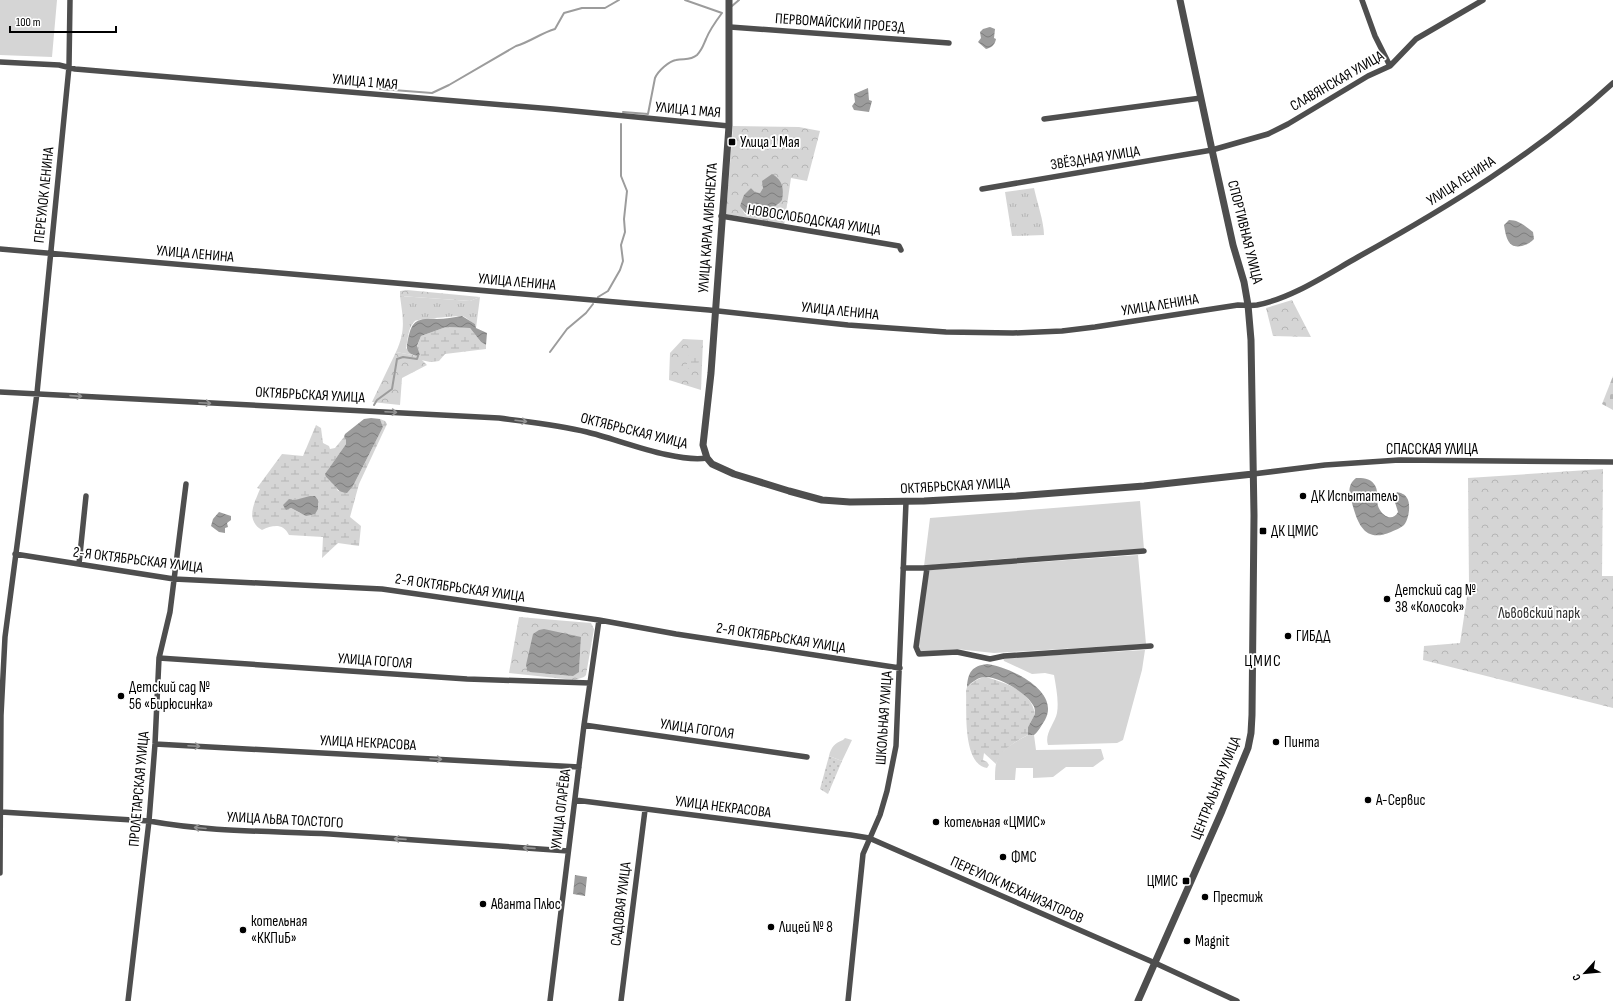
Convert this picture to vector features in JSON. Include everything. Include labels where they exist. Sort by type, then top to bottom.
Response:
[{"type":"street","name":"ПЕРЕУЛОК ЛЕНИНА","points":[[0,873],[1,685],[15,554],[37,393],[69,67],[70,0]]},
{"type":"street","name":"УЛИЦА КАРЛА ЛИБКНЕХТА","points":[[707,458],[704,445],[704,428],[711,373],[721,216],[729,126],[729,0]]},
{"type":"street","name":"СПОРТИВНАЯ УЛИЦА","points":[[1180,0],[1212,150],[1244,282],[1248,305],[1251,340],[1253,474]]},
{"type":"street","points":[[1362,0],[1375,36],[1390,66]]},
{"type":"street","name":"СЛАВЯНСКАЯ УЛИЦА","points":[[1212,150],[1268,134],[1288,124],[1368,76],[1390,66],[1416,39],[1483,0]]},
{"type":"street","name":"ПЕРВОМАЙСКИЙ ПРОЕЗД","points":[[730,27],[949,43]]},
{"type":"street","name":"УЛИЦА 1 МАЯ","points":[[0,62],[59,65],[83,70],[553,109],[729,126]]},
{"type":"street","name":"УЛИЦА ЛЕНИНА","points":[[0,249],[715,311],[914,331],[1013,333],[1095,328],[1238,305],[1262,304],[1311,283],[1432,214],[1550,137],[1613,83]]},
{"type":"street","points":[[1044,118],[1201,98]]},
{"type":"street","name":"ЗВЁЗДНАЯ УЛИЦА","points":[[982,189],[1212,150]]},
{"type":"street","name":"НОВОСЛОБОДСКАЯ УЛИЦА","points":[[721,216],[899,246],[901,250]]},
{"type":"street","name":"ОКТЯБРЬСКАЯ УЛИЦА","points":[[0,392],[499,418],[575,429],[672,456],[696,460],[707,458],[720,468],[734,474],[822,500],[850,502],[946,501],[1060,493],[1253,474]]},
{"type":"street","name":"СПАССКАЯ УЛИЦА","points":[[1253,474],[1325,465],[1399,460],[1613,462]]},
{"type":"street","name":"ЦЕНТРАЛЬНАЯ УЛИЦА","points":[[1138,1001],[1222,811],[1250,742],[1253,691],[1253,474]]},
{"type":"street","name":"ПРОЛЕТАРСКАЯ УЛИЦА","points":[[128,1001],[150,821],[159,658],[170,612],[186,484]]},
{"type":"street","points":[[79,564],[86,496]]},
{"type":"street","name":"ШКОЛЬНАЯ УЛИЦА","points":[[848,1001],[858,915],[861,866],[864,849],[887,792],[894,760],[897,734],[906,502]]},
{"type":"street","points":[[903,568],[927,568],[1144,551]]},
{"type":"street","name":"2-Я ОКТЯБРЬСКАЯ УЛИЦА","points":[[15,554],[174,579],[382,589],[599,620],[676,634],[900,668]]},
{"type":"street","points":[[927,568],[916,647],[919,654],[957,652],[990,659],[1004,656],[1151,646]]},
{"type":"street","name":"УЛИЦА ОГАРЁВА","points":[[550,1001],[574,800],[599,620]]},
{"type":"street","name":"УЛИЦА ГОГОЛЯ","points":[[159,658],[467,680],[590,683]]},
{"type":"street","name":"УЛИЦА ГОГОЛЯ","points":[[584,725],[807,757]]},
{"type":"street","name":"УЛИЦА НЕКРАСОВА","points":[[155,744],[579,767]]},
{"type":"street","name":"УЛИЦА НЕКРАСОВА","points":[[574,800],[869,838]]},
{"type":"street","name":"САДОВАЯ УЛИЦА","points":[[621,1001],[644,810]]},
{"type":"street","name":"УЛИЦА ЛЬВА ТОЛСТОГО","points":[[1,812],[150,821],[170,825],[211,829],[330,834],[568,851]]},
{"type":"street","name":"ПЕРЕУЛОК МЕХАНИЗАТОРОВ","points":[[869,838],[1155,963],[1237,1001]]},
{"type":"green space","points":[[0,0],[57,0],[52,57],[0,55]]},
{"type":"green space","points":[[733,126],[799,127],[820,131],[807,181],[791,178],[784,225],[726,214]],"holes":[[[751,188],[755,192],[760,193],[763,188],[779,204],[757,216],[745,214],[740,206]]]},
{"type":"green space","points":[[1034,188],[1042,218],[1044,235],[1012,236],[1005,192]]},
{"type":"green space","points":[[407,290],[480,297],[470,301],[400,296],[400,291]]},
{"type":"green space","points":[[400,296],[470,301],[480,297],[476,328],[475,324],[462,316],[418,320],[415,321],[410,330],[406,348],[412,355],[396,352],[401,337],[403,324]]},
{"type":"green space","points":[[1292,300],[1311,337],[1273,336],[1266,308]]},
{"type":"green space","points":[[446,327],[470,328],[481,342],[486,345],[486,349],[445,354],[439,361],[430,362],[421,360],[418,356],[420,355],[417,347],[421,336]]},
{"type":"green space","points":[[683,339],[703,340],[701,390],[669,380],[670,353]]},
{"type":"green space","points":[[696,349],[701,353],[698,365],[694,369],[689,369],[686,367],[689,355]]},
{"type":"green space","points":[[396,352],[418,356],[427,365],[402,378],[400,405],[372,402]]},
{"type":"green space","points":[[1613,376],[1613,410],[1602,404]]},
{"type":"green space","points":[[380,419],[385,421],[387,424],[359,484],[350,517],[361,526],[359,546],[338,543],[322,558],[323,537],[289,535],[284,528],[281,527],[274,526],[262,530],[257,526],[252,517],[252,511],[260,489],[257,488],[282,454],[303,456],[316,425],[321,428],[323,443],[329,446],[330,449],[335,448],[344,437],[346,440],[346,444],[328,470],[338,491],[353,486],[383,427]],"holes":[[[292,499],[295,501],[300,499],[311,515],[300,513],[291,508],[288,509]]]},
{"type":"green space","name":"Львовский парк","points":[[1603,469],[1602,576],[1613,576],[1613,708],[1423,660],[1424,646],[1460,643],[1469,584],[1468,478]]},
{"type":"green space","points":[[1140,501],[1144,549],[959,562],[924,566],[930,518]]},
{"type":"green space","points":[[1138,555],[1146,644],[994,653],[956,649],[923,652],[919,651],[918,647],[928,570]]},
{"type":"green space","points":[[519,617],[591,623],[594,629],[586,675],[584,677],[575,680],[509,673]],"holes":[[[581,637],[579,672],[530,672],[526,667]]]},
{"type":"green space","points":[[1145,650],[1142,670],[1123,740],[1117,743],[1048,745],[1047,737],[1056,717],[1058,708],[1054,675],[1045,673],[1032,674],[1004,661],[1003,658]]},
{"type":"green space","points":[[986,677],[1009,685],[1023,694],[1033,706],[1035,714],[1028,727],[1028,735],[1014,743],[1005,751],[998,759],[996,764],[984,753],[983,760],[989,765],[987,768],[979,764],[973,757],[966,723],[967,687],[978,679]]},
{"type":"green space","points":[[1028,735],[1034,735],[1036,750],[1101,749],[1104,759],[1093,767],[1066,767],[1053,777],[1033,778],[1033,768],[1016,768],[1015,780],[995,780],[996,764],[1001,754],[1009,746]]},
{"type":"green space","points":[[845,738],[852,740],[842,761],[829,756],[834,746]]},
{"type":"green space","points":[[829,756],[842,761],[828,794],[820,789]]},
{"type":"water","points":[[990,27],[995,29],[994,38],[996,39],[995,43],[990,48],[986,49],[978,42],[981,38],[980,32],[983,29]]},
{"type":"water","points":[[868,88],[869,100],[872,101],[869,112],[854,110],[852,106],[855,102],[854,94]]},
{"type":"water","points":[[772,174],[781,182],[783,192],[782,200],[773,208],[758,216],[752,217],[745,213],[740,206],[744,195],[751,188],[755,192],[760,193],[763,188],[762,181]]},
{"type":"water","points":[[1509,220],[1519,222],[1533,232],[1534,239],[1522,246],[1514,246],[1511,244],[1508,241],[1504,225]]},
{"type":"water","points":[[462,316],[475,324],[476,328],[487,333],[486,345],[481,342],[470,328],[446,327],[421,336],[417,346],[420,355],[413,355],[408,351],[408,337],[410,331],[412,326],[418,321],[423,319],[443,319]]},
{"type":"water","points":[[364,419],[380,419],[383,427],[353,486],[347,493],[341,492],[325,474],[346,444],[344,437],[345,434]]},
{"type":"water","points":[[1356,478],[1368,479],[1376,486],[1378,506],[1384,515],[1393,517],[1398,512],[1394,499],[1397,492],[1405,496],[1408,501],[1409,508],[1404,525],[1382,535],[1375,535],[1364,530],[1360,525],[1351,500],[1350,487]]},
{"type":"water","points":[[315,496],[318,500],[318,509],[315,514],[306,516],[291,508],[286,510],[283,505],[289,499],[295,500]]},
{"type":"water","points":[[219,512],[231,516],[231,520],[227,523],[228,527],[225,528],[225,533],[219,532],[211,526],[213,519]]},
{"type":"water","points":[[544,629],[581,637],[579,672],[573,676],[530,672],[527,670],[526,665],[533,634]]},
{"type":"water","points":[[987,664],[997,666],[1020,675],[1040,690],[1046,699],[1048,709],[1045,720],[1034,735],[1028,735],[1028,727],[1035,714],[1034,707],[1030,700],[1019,691],[998,680],[986,677],[978,679],[967,687],[968,677],[974,668]]},
{"type":"water","points":[[575,875],[587,877],[585,896],[573,894]]},
{"type":"waterway","points":[[380,89],[432,93],[449,85],[516,46],[555,29],[564,13],[582,8],[605,8],[619,0]]},
{"type":"waterway","points":[[623,112],[648,114],[655,78],[659,72],[667,64],[673,61],[679,59],[689,59],[697,55],[702,48],[711,28],[722,13],[685,0]]},
{"type":"waterway","points":[[732,6],[739,0]]},
{"type":"waterway","points":[[598,297],[608,291],[620,270],[623,261],[621,245],[625,232],[624,219],[627,191],[621,176],[621,124]]},
{"type":"waterway","points":[[550,352],[567,329],[586,313],[593,304]]},
{"type":"waterway","points":[[374,405],[377,400],[392,389],[397,359],[403,357],[417,359],[418,356]]},
{"type":"place","name":"Улица 1 Мая","points":[[732,142]]},
{"type":"place","name":"ДК Испытатель","points":[[1303,496]]},
{"type":"place","name":"ДК ЦМИС","points":[[1263,531]]},
{"type":"place","name":"Детский сад № 38 «Колосок»","points":[[1387,599]]},
{"type":"place","name":"ГИБДД","points":[[1288,636]]},
{"type":"place","name":"Детский сад № 56 «Бирюсинка»","points":[[121,696]]},
{"type":"place","name":"Пинта","points":[[1276,742]]},
{"type":"place","name":"A-Сервис","points":[[1368,800]]},
{"type":"place","name":"котельная «ЦМИС»","points":[[936,822]]},
{"type":"place","name":"ФМС","points":[[1003,857]]},
{"type":"place","name":"ЦМИС","points":[[1186,881]]},
{"type":"place","name":"Престиж","points":[[1205,897]]},
{"type":"place","name":"Аванта Плюс","points":[[483,904]]},
{"type":"place","name":"Лицей № 8","points":[[771,927]]},
{"type":"place","name":"котельная «ККПиБ»","points":[[243,930]]},
{"type":"place","name":"Magnit","points":[[1187,941]]},
{"type":"district","name":"ЦМИС","points":[[1263,661]]}]
